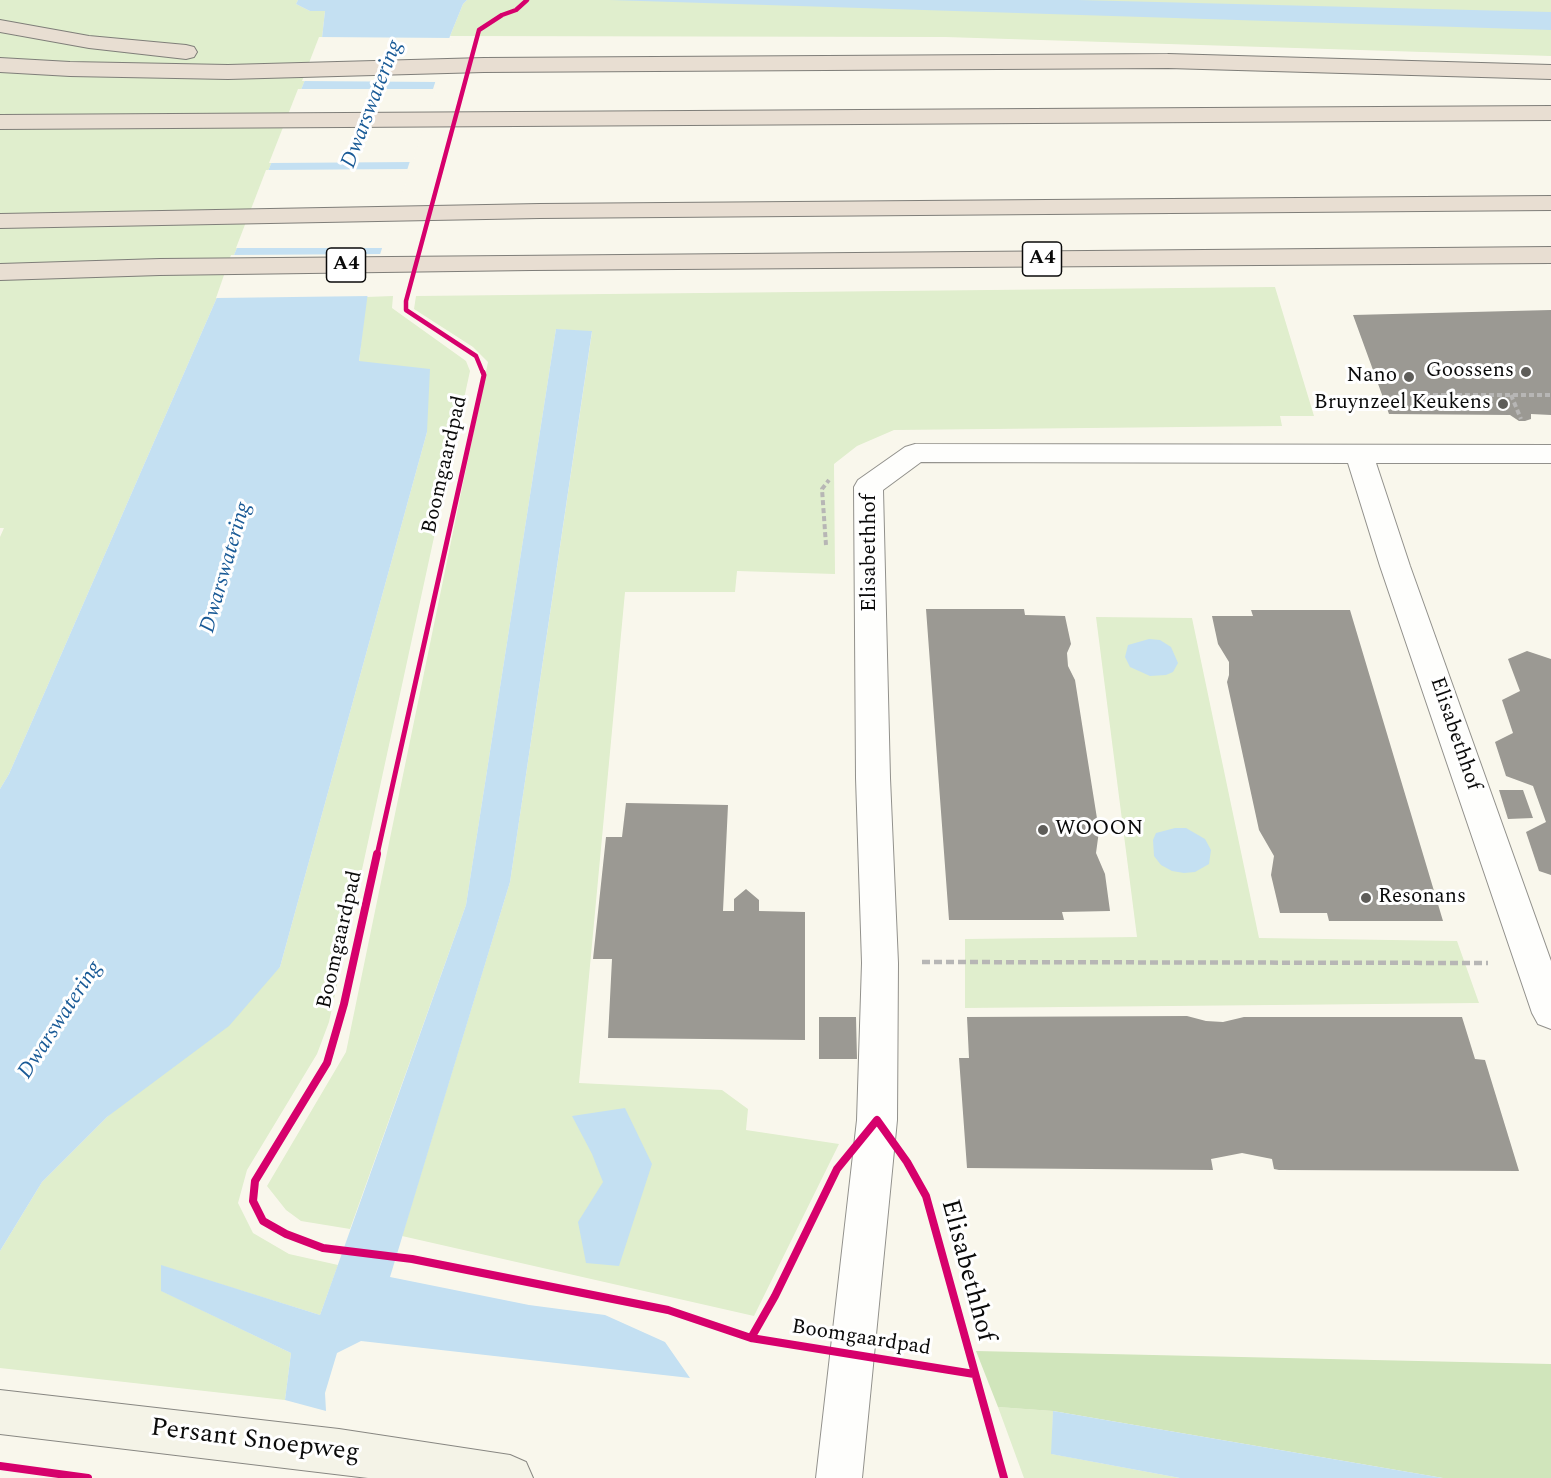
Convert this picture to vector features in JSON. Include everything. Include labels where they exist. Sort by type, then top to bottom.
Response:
[{"type":"highway","points":[[0,26],[233,64]]},
{"type":"highway","points":[[0,64],[70,69],[233,64],[602,66],[1168,61],[1551,72]]},
{"type":"highway","points":[[0,122],[1551,113]]},
{"type":"highway","points":[[0,220],[540,211],[1551,203]]},
{"type":"highway","name":"A4","points":[[0,272],[160,267],[532,262],[1551,255]]},
{"type":"main road","name":"Persant Snoepweg","points":[[0,1412],[339,1451],[510,1478]]},
{"type":"street","name":"Elisabethhof","points":[[839,1478],[877,1120],[880,963],[873,778],[868,487],[915,453],[1551,454]]},
{"type":"street","name":"Elisabethhof","points":[[1359,454],[1399,578],[1551,1013]]},
{"type":"path","points":[[1425,394],[1551,395]]},
{"type":"path","points":[[880,963],[1533,963]]},
{"type":"green space","points":[[0,0],[298,0],[296,4],[310,11],[325,11],[322,38],[215,302],[9,774],[0,789],[0,537],[4,528],[0,528]]},
{"type":"green space","points":[[467,0],[1551,0],[1551,56],[945,37],[450,36],[463,4]]},
{"type":"green space","points":[[1275,287],[1314,416],[1280,416],[1282,426],[894,430],[857,446],[834,464],[835,574],[737,571],[735,592],[625,592],[579,1083],[722,1090],[748,1109],[746,1130],[839,1144],[754,1316],[402,1236],[510,882],[592,332],[556,329],[466,905],[350,1229],[301,1221],[286,1210],[267,1186],[346,1052],[488,362],[473,347],[414,309],[416,296]]},
{"type":"green space","points":[[393,296],[392,308],[466,361],[470,371],[329,1022],[317,1054],[247,1170],[238,1203],[253,1233],[289,1254],[338,1265],[320,1315],[162,1266],[162,1291],[291,1353],[285,1400],[0,1368],[0,1251],[42,1182],[107,1117],[280,967],[427,432],[359,362],[366,297]]},
{"type":"green space","points":[[1096,617],[1192,618],[1259,938],[1457,941],[1479,1003],[965,1008],[965,939],[1137,937]]},
{"type":"green space","points":[[976,1351],[1551,1364],[1551,1478],[1443,1478],[1053,1411],[998,1407]]},
{"type":"green space","points":[[998,1407],[1053,1411],[1052,1454],[1180,1478],[1024,1478]]},
{"type":"water","name":"Dwarswatering","points":[[298,0],[467,0],[463,4],[450,36],[368,292],[359,361],[430,369],[427,432],[280,967],[229,1026],[107,1117],[42,1182],[0,1251],[0,789],[9,774],[215,302],[322,38],[325,11],[310,11],[296,4]]},
{"type":"water","points":[[610,0],[1078,0],[1551,12],[1551,30]]},
{"type":"water","points":[[556,329],[592,331],[510,882],[390,1277],[529,1305],[605,1315],[665,1342],[690,1378],[361,1341],[337,1353],[325,1393],[326,1411],[285,1400],[291,1353],[161,1291],[161,1265],[320,1315],[466,905]]},
{"type":"water","points":[[1149,639],[1160,640],[1171,647],[1178,663],[1173,672],[1150,676],[1130,667],[1125,657],[1128,645]]},
{"type":"water","points":[[1175,828],[1186,828],[1205,839],[1211,850],[1209,864],[1195,872],[1184,873],[1172,871],[1161,865],[1154,856],[1153,840],[1156,833]]},
{"type":"water","points":[[625,1108],[652,1164],[619,1266],[586,1263],[578,1222],[603,1182],[592,1154],[572,1116]]},
{"type":"water","points":[[1053,1411],[1443,1478],[1180,1478],[1051,1454]]},
{"type":"pier","points":[[319,37],[453,38],[438,82],[302,81]]},
{"type":"pier","points":[[298,89],[436,89],[413,162],[269,163]]},
{"type":"pier","points":[[410,169],[385,248],[236,248],[266,170]]},
{"type":"pier","points":[[383,254],[370,296],[216,298],[231,255]]},
{"type":"building","points":[[1551,310],[1551,415],[1531,414],[1531,419],[1525,421],[1519,421],[1510,415],[1389,414],[1353,315]]},
{"type":"building","points":[[926,609],[1024,609],[1025,615],[1065,616],[1071,644],[1067,653],[1068,666],[1075,680],[1099,831],[1096,853],[1105,874],[1110,911],[1062,912],[1064,920],[949,920]]},
{"type":"building","points":[[1251,610],[1350,610],[1443,921],[1329,921],[1327,913],[1280,913],[1271,875],[1274,856],[1259,830],[1227,682],[1229,662],[1218,644],[1212,616],[1253,616]]},
{"type":"building","points":[[1527,651],[1551,659],[1551,875],[1539,871],[1526,832],[1546,822],[1533,786],[1506,776],[1495,742],[1513,733],[1502,700],[1520,691],[1508,659]]},
{"type":"building","points":[[1499,790],[1523,790],[1533,818],[1508,819]]},
{"type":"building","points":[[626,803],[728,805],[723,911],[734,911],[734,899],[746,889],[759,900],[759,911],[805,912],[805,1040],[608,1038],[612,959],[593,959],[606,837],[622,837]]},
{"type":"building","points":[[1187,1016],[1206,1021],[1223,1022],[1244,1017],[1462,1017],[1475,1059],[1485,1060],[1519,1171],[1279,1170],[1274,1169],[1272,1159],[1242,1153],[1211,1159],[1213,1170],[967,1168],[959,1058],[969,1058],[967,1017]]},
{"type":"building","points":[[819,1017],[856,1017],[857,1059],[819,1059]]},
{"type":"cycle path","name":"Boomgaardpad","points":[[527,0],[516,10],[502,15],[479,30],[406,301],[406,310],[476,356],[484,375],[344,1004],[327,1063],[255,1181],[253,1201],[263,1221],[286,1234],[323,1248],[412,1259],[668,1310],[751,1338],[974,1374]]},
{"type":"cycle path","points":[[751,1338],[775,1296],[837,1169],[877,1120],[907,1162],[926,1196],[1004,1478]]},
{"type":"cycle path","points":[[0,1466],[88,1478]]},
{"type":"place","name":"Goossens","points":[[1526,372]]},
{"type":"place","name":"Nano","points":[[1409,377]]},
{"type":"place","name":"Bruynzeel Keukens","points":[[1503,404]]},
{"type":"place","name":"WOOON","points":[[1043,830]]},
{"type":"place","name":"Resonans","points":[[1366,898]]}]
